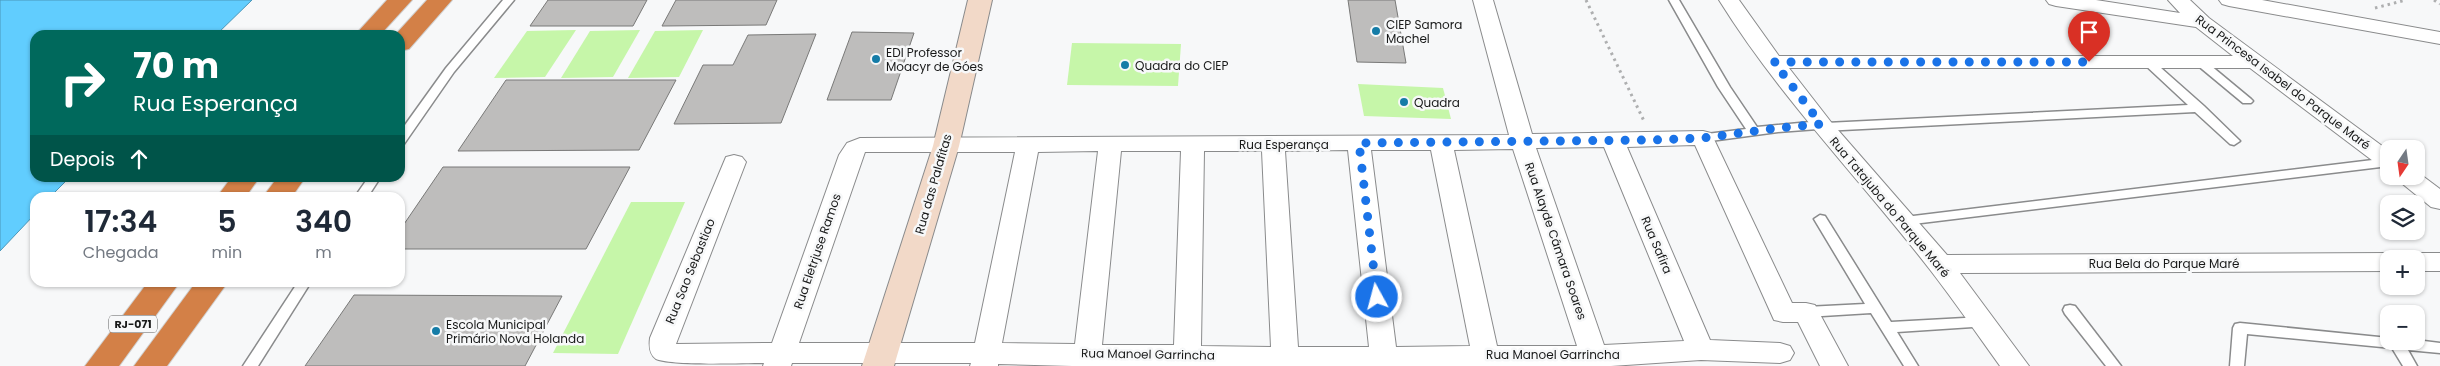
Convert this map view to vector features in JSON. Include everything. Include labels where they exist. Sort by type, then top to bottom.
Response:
[{"type":"highway","points":[[372,30],[400,0]]},
{"type":"highway","points":[[405,38],[440,0]]},
{"type":"highway","name":"RJ-071","points":[[101,366],[160,287]]},
{"type":"highway","name":"RJ-071","points":[[150,366],[208,287]]},
{"type":"street","name":"Rua das Palafitas","points":[[880,359],[946,146],[980,0]]},
{"type":"street","name":"Rua Alayde Câmara Soares","points":[[1483,0],[1522,140],[1596,361]]},
{"type":"street","name":"Rua Tatajuba do Parque Maré","points":[[1729,0],[1750,33],[1822,126],[1940,264],[2015,366]]},
{"type":"street","points":[[2056,0],[2202,22]]},
{"type":"street","name":"Rua Princesa Isabel do Parque Maré","points":[[2178,0],[2202,22],[2380,155]]},
{"type":"street","points":[[2229,0],[2440,38]]},
{"type":"street","points":[[1774,62],[2256,62]]},
{"type":"street","name":"Rua Esperança","points":[[865,145],[1441,143],[1703,138]]},
{"type":"street","points":[[1703,138],[1783,312],[1806,312],[1834,366]]},
{"type":"street","name":"Rua Safira","points":[[1613,140],[1701,350]]},
{"type":"street","points":[[1273,143],[1286,361]]},
{"type":"street","points":[[1359,143],[1384,360]]},
{"type":"street","points":[[1441,143],[1487,360]]},
{"type":"street","points":[[1086,360],[1110,144]]},
{"type":"street","points":[[1187,360],[1193,144]]},
{"type":"street","name":"Rua Eletrjuse Ramos","points":[[780,359],[851,155],[855,148],[865,145]]},
{"type":"street","points":[[985,359],[1028,145]]},
{"type":"street","name":"Rua Sao Sebastiao","points":[[696,355],[673,354],[665,351],[662,347],[663,338],[734,162]]},
{"type":"street","points":[[2419,185],[2440,201]]},
{"type":"street","name":"Rua Bela do Parque Maré","points":[[1940,264],[2380,262]]},
{"type":"street","points":[[2425,262],[2440,262]]},
{"type":"street","name":"Rua Manoel Garrincha","points":[[696,355],[780,359],[1596,361],[1701,350],[1780,353]]},
{"type":"lane","points":[[405,134],[450,70],[509,0]]},
{"type":"lane","points":[[1674,0],[1724,87],[1754,131]]},
{"type":"lane","points":[[2148,62],[2234,141]]},
{"type":"lane","points":[[2200,62],[2247,101]]},
{"type":"lane","points":[[1703,138],[1754,131],[1822,126],[2200,108]]},
{"type":"lane","points":[[1905,221],[2380,163]]},
{"type":"lane","points":[[1820,219],[1911,366]]},
{"type":"lane","points":[[250,366],[302,287]]},
{"type":"lane","points":[[1806,312],[1874,308]]},
{"type":"lane","points":[[2070,310],[2114,366]]},
{"type":"lane","points":[[1886,327],[1982,322]]},
{"type":"lane","points":[[2237,366],[2240,328],[2380,342]]},
{"type":"lane","points":[[2425,347],[2440,348]]},
{"type":"lane","points":[[2401,350],[2410,366]]},
{"type":"path","points":[[1586,0],[1653,140]]},
{"type":"path","points":[[2372,9],[2406,0]]},
{"type":"path","points":[[2434,0],[2440,4]]},
{"type":"green space","points":[[576,30],[545,77],[494,78],[527,31]]},
{"type":"green space","points":[[640,30],[613,77],[561,78],[590,31]]},
{"type":"green space","points":[[703,30],[679,77],[628,78],[655,31]]},
{"type":"green space","name":"Quadra do CIEP","points":[[1072,43],[1181,44],[1178,86],[1067,85]]},
{"type":"green space","name":"Quadra","points":[[1358,84],[1443,88],[1451,119],[1364,116]]},
{"type":"green space","points":[[631,202],[685,202],[618,354],[553,353]]},
{"type":"water","points":[[0,0],[252,0],[221,30],[30,30],[30,182],[65,182],[55,192],[30,192],[30,219],[0,251]]},
{"type":"building","points":[[548,0],[647,0],[633,26],[530,26]]},
{"type":"building","points":[[676,0],[777,0],[766,25],[662,26]]},
{"type":"building","name":"CIEP Samora Machel","points":[[1348,0],[1395,0],[1406,63],[1357,62]]},
{"type":"building","name":"EDI Professor Moacyr de Góes","points":[[852,32],[914,33],[891,100],[827,100]]},
{"type":"building","points":[[816,34],[781,123],[674,124],[703,65],[733,65],[748,35]]},
{"type":"building","points":[[506,80],[676,80],[639,150],[458,151]]},
{"type":"building","points":[[443,167],[630,167],[586,249],[405,249],[405,223]]},
{"type":"building","name":"Escola Municipal Primário Nova Holanda","points":[[354,295],[562,296],[525,366],[305,366]]},
{"type":"place","name":"CIEP Samora Machel","points":[[1376,31]]},
{"type":"place","name":"EDI Professor Moacyr de Góes","points":[[876,59]]},
{"type":"place","name":"Quadra do CIEP","points":[[1125,65]]},
{"type":"place","name":"Quadra","points":[[1404,102]]},
{"type":"place","name":"Escola Municipal Primário Nova Holanda","points":[[436,331]]},
{"type":"route","points":[[1377,297],[1359,143],[1703,138],[1821,124],[1774,62],[2089,62]]}]
